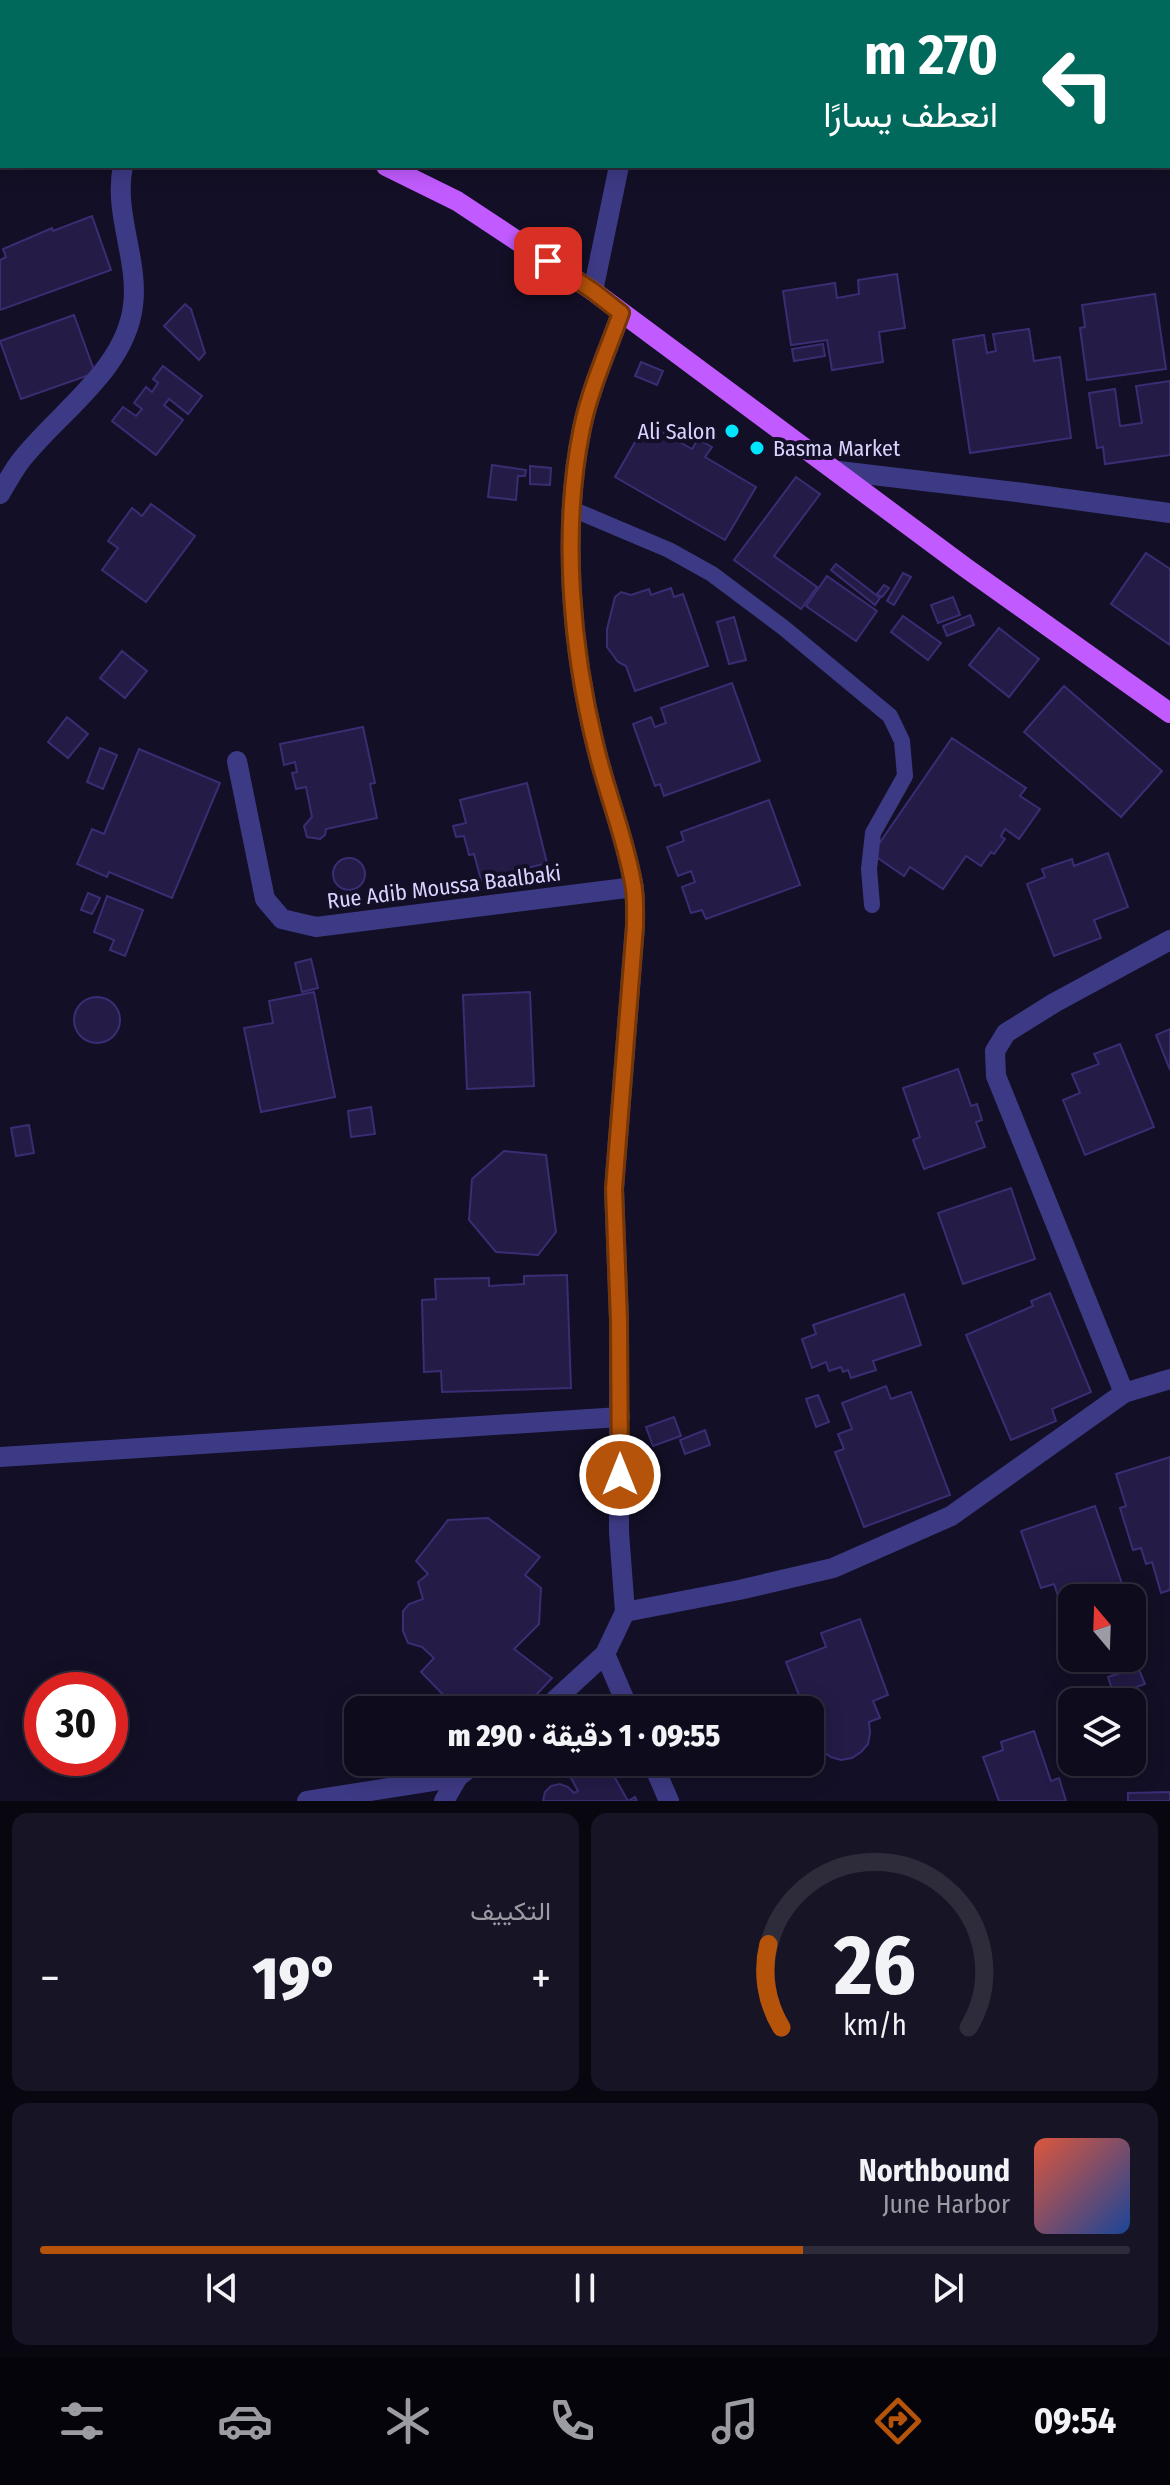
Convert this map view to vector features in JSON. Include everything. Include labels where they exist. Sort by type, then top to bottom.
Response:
[{"type":"main road","points":[[390,168],[457,201],[593,291],[966,568],[1170,713]]},
{"type":"street","points":[[0,494],[10,466],[114,357],[129,331],[134,303],[122,206],[123,168]]},
{"type":"street","points":[[593,291],[619,168]]},
{"type":"street","points":[[559,1696],[605,1654],[625,1612],[619,1532],[620,1417],[614,1189],[635,926],[634,887],[626,847],[596,747],[578,650],[571,530],[582,425],[621,313]]},
{"type":"street","points":[[839,471],[1170,513]]},
{"type":"street","name":"Rue Adib Moussa Baalbaki","points":[[237,761],[265,899],[282,919],[316,927],[634,887]]},
{"type":"street","points":[[1124,1393],[996,1076],[995,1051],[1006,1033],[1170,940]]},
{"type":"street","points":[[625,1612],[833,1568],[951,1516],[1124,1393],[1170,1379]]},
{"type":"street","points":[[0,1457],[620,1417]]},
{"type":"street","points":[[605,1654],[623,1696]]},
{"type":"street","points":[[658,1776],[669,1801]]},
{"type":"street","points":[[307,1801],[458,1777]]},
{"type":"street","points":[[444,1801],[458,1777]]},
{"type":"lane","points":[[572,509],[669,550],[712,574],[784,628],[890,716],[902,741],[905,776],[873,833],[869,869],[872,905]]},
{"type":"building","points":[[92,216],[111,270],[0,310],[0,260],[6,257],[3,249],[52,228],[53,231]]},
{"type":"building","points":[[897,274],[905,328],[879,332],[883,362],[832,370],[827,340],[791,345],[783,291],[835,283],[837,298],[859,294],[858,280]]},
{"type":"building","points":[[1155,294],[1166,369],[1087,380],[1080,328],[1085,327],[1082,305]]},
{"type":"building","points":[[185,304],[191,309],[205,353],[199,360],[164,326]]},
{"type":"building","points":[[74,315],[95,373],[21,399],[0,341]]},
{"type":"building","points":[[1029,329],[1034,361],[1060,357],[1071,438],[970,453],[953,340],[984,335],[987,353],[996,351],[993,334]]},
{"type":"building","points":[[823,344],[825,356],[794,361],[792,349]]},
{"type":"building","points":[[641,362],[663,371],[657,385],[635,376]]},
{"type":"building","points":[[163,366],[202,396],[188,414],[169,399],[164,405],[183,420],[156,455],[112,421],[123,407],[136,416],[142,409],[134,403],[146,387],[152,392],[158,383],[153,379]]},
{"type":"building","points":[[1170,381],[1170,455],[1105,464],[1103,447],[1097,448],[1089,393],[1115,389],[1120,426],[1142,423],[1136,386]]},
{"type":"building","points":[[646,423],[692,449],[698,439],[712,447],[705,457],[756,487],[725,540],[615,477]]},
{"type":"building","points":[[492,465],[526,470],[525,476],[518,476],[516,500],[488,497]]},
{"type":"building","points":[[530,466],[551,468],[550,485],[530,484]]},
{"type":"building","points":[[796,477],[820,494],[774,556],[817,587],[801,609],[734,560]]},
{"type":"building","points":[[151,504],[195,536],[146,602],[102,570],[118,548],[108,541],[132,508],[142,516]]},
{"type":"building","points":[[1146,553],[1170,569],[1170,645],[1111,604]]},
{"type":"building","points":[[836,564],[880,598],[875,605],[831,570]]},
{"type":"building","points":[[903,573],[911,577],[894,605],[887,601]]},
{"type":"building","points":[[827,576],[877,611],[856,641],[806,606]]},
{"type":"building","points":[[884,585],[889,588],[882,597],[877,594]]},
{"type":"building","points":[[671,588],[674,597],[683,594],[708,666],[635,691],[626,666],[618,662],[607,647],[607,629],[615,597],[621,592],[631,595],[649,589],[651,595]]},
{"type":"building","points":[[953,597],[960,615],[938,623],[931,605]]},
{"type":"building","points":[[970,615],[974,625],[947,636],[943,626]]},
{"type":"building","points":[[903,616],[941,643],[928,660],[891,632]]},
{"type":"building","points":[[734,617],[746,660],[729,664],[717,622]]},
{"type":"building","points":[[999,628],[1039,659],[1009,697],[969,665]]},
{"type":"building","points":[[122,651],[147,671],[125,698],[100,678]]},
{"type":"building","points":[[732,683],[760,761],[664,796],[660,784],[655,786],[633,724],[651,717],[655,727],[666,723],[661,708]]},
{"type":"building","points":[[1064,686],[1162,771],[1121,817],[1024,732]]},
{"type":"building","points":[[67,717],[88,734],[68,758],[48,742]]},
{"type":"building","points":[[363,727],[375,783],[370,784],[377,818],[326,829],[320,839],[307,837],[304,826],[312,817],[306,787],[296,789],[292,773],[297,772],[295,762],[284,765],[280,744]]},
{"type":"building","points":[[952,738],[1026,788],[1020,796],[1040,809],[1019,839],[1005,829],[1001,836],[1005,839],[981,866],[966,856],[943,889],[910,867],[904,876],[872,854]]},
{"type":"building","points":[[100,748],[117,755],[103,789],[87,782]]},
{"type":"building","points":[[139,749],[220,783],[172,898],[109,872],[107,877],[77,864],[92,829],[104,834]]},
{"type":"building","points":[[527,783],[547,863],[481,880],[474,854],[469,855],[464,836],[456,837],[453,826],[466,823],[460,800]]},
{"type":"building","points":[[769,800],[800,885],[706,919],[702,910],[691,913],[682,887],[695,882],[691,871],[678,876],[667,847],[684,841],[681,832]]},
{"type":"building","points":[[1108,853],[1128,907],[1094,920],[1101,938],[1054,956],[1027,884],[1045,877],[1042,869],[1072,859],[1074,866]]},
{"type":"building","points":[[349,858],[361,862],[365,874],[361,886],[349,890],[337,886],[333,874],[337,862]]},
{"type":"building","points":[[88,893],[100,898],[92,914],[81,910]]},
{"type":"building","points":[[107,896],[143,910],[125,956],[110,950],[114,940],[94,932]]},
{"type":"building","points":[[311,959],[318,988],[302,992],[295,963]]},
{"type":"building","points":[[314,992],[335,1097],[261,1112],[244,1028],[273,1023],[269,1001]]},
{"type":"building","points":[[530,992],[534,1086],[467,1089],[463,995]]},
{"type":"building","points":[[97,997],[113,1004],[120,1020],[113,1036],[97,1043],[81,1036],[74,1020],[81,1004]]},
{"type":"building","points":[[1170,1029],[1170,1070],[1156,1035]]},
{"type":"building","points":[[1120,1044],[1154,1127],[1085,1155],[1063,1100],[1080,1093],[1072,1074],[1099,1064],[1094,1054]]},
{"type":"building","points":[[958,1069],[971,1106],[977,1104],[982,1120],[976,1122],[985,1147],[924,1169],[913,1140],[920,1137],[903,1088]]},
{"type":"building","points":[[371,1107],[375,1134],[351,1137],[348,1111]]},
{"type":"building","points":[[29,1125],[34,1153],[16,1156],[11,1128]]},
{"type":"building","points":[[504,1151],[546,1155],[556,1232],[538,1255],[496,1252],[469,1220],[472,1179]]},
{"type":"building","points":[[1011,1188],[1035,1259],[963,1284],[938,1213]]},
{"type":"building","points":[[567,1275],[571,1388],[442,1392],[441,1371],[424,1372],[422,1300],[436,1299],[435,1279],[489,1278],[489,1286],[524,1284],[524,1276]]},
{"type":"building","points":[[1050,1293],[1091,1392],[1052,1409],[1056,1421],[1011,1440],[966,1335],[1033,1306],[1031,1301]]},
{"type":"building","points":[[904,1294],[921,1345],[873,1361],[876,1370],[851,1378],[848,1370],[843,1372],[841,1367],[829,1371],[826,1362],[812,1368],[802,1339],[816,1334],[813,1325]]},
{"type":"building","points":[[886,1386],[891,1399],[911,1392],[950,1495],[864,1527],[835,1452],[844,1449],[838,1434],[852,1429],[842,1403]]},
{"type":"building","points":[[818,1395],[829,1422],[816,1427],[806,1399]]},
{"type":"building","points":[[674,1417],[681,1436],[653,1446],[646,1427]]},
{"type":"building","points":[[705,1430],[710,1445],[685,1454],[680,1440]]},
{"type":"building","points":[[1170,1457],[1170,1590],[1161,1593],[1152,1562],[1146,1564],[1141,1548],[1133,1550],[1120,1508],[1126,1506],[1116,1474]]},
{"type":"building","points":[[1095,1506],[1122,1584],[1058,1584],[1058,1596],[1054,1584],[1041,1588],[1021,1531]]},
{"type":"building","points":[[488,1518],[540,1557],[525,1575],[541,1588],[539,1624],[514,1649],[552,1678],[535,1696],[444,1696],[421,1672],[434,1658],[422,1647],[408,1643],[403,1631],[403,1611],[409,1604],[423,1599],[418,1582],[428,1574],[416,1561],[448,1520]]},
{"type":"building","points":[[860,1619],[888,1695],[873,1701],[880,1718],[869,1722],[868,1744],[852,1758],[841,1760],[824,1752],[824,1696],[799,1696],[786,1662],[826,1647],[821,1633]]},
{"type":"building","points":[[1123,1672],[1140,1672],[1145,1684],[1134,1688],[1112,1688],[1108,1677]]},
{"type":"building","points":[[1034,1731],[1051,1781],[1059,1778],[1066,1801],[999,1801],[983,1757],[1003,1750],[1001,1742]]},
{"type":"building","points":[[570,1776],[614,1776],[628,1801],[543,1801],[545,1792],[551,1786],[560,1784],[574,1793],[578,1791]]},
{"type":"building","points":[[1170,1792],[1170,1801],[1128,1801],[1128,1793]]},
{"type":"place","name":"Ali Salon","points":[[732,431]]},
{"type":"place","name":"Basma Market","points":[[757,448]]},
{"type":"route","points":[[548,261],[621,313],[582,425],[571,530],[578,650],[587,702],[634,887],[635,926],[614,1189],[620,1475]]}]
